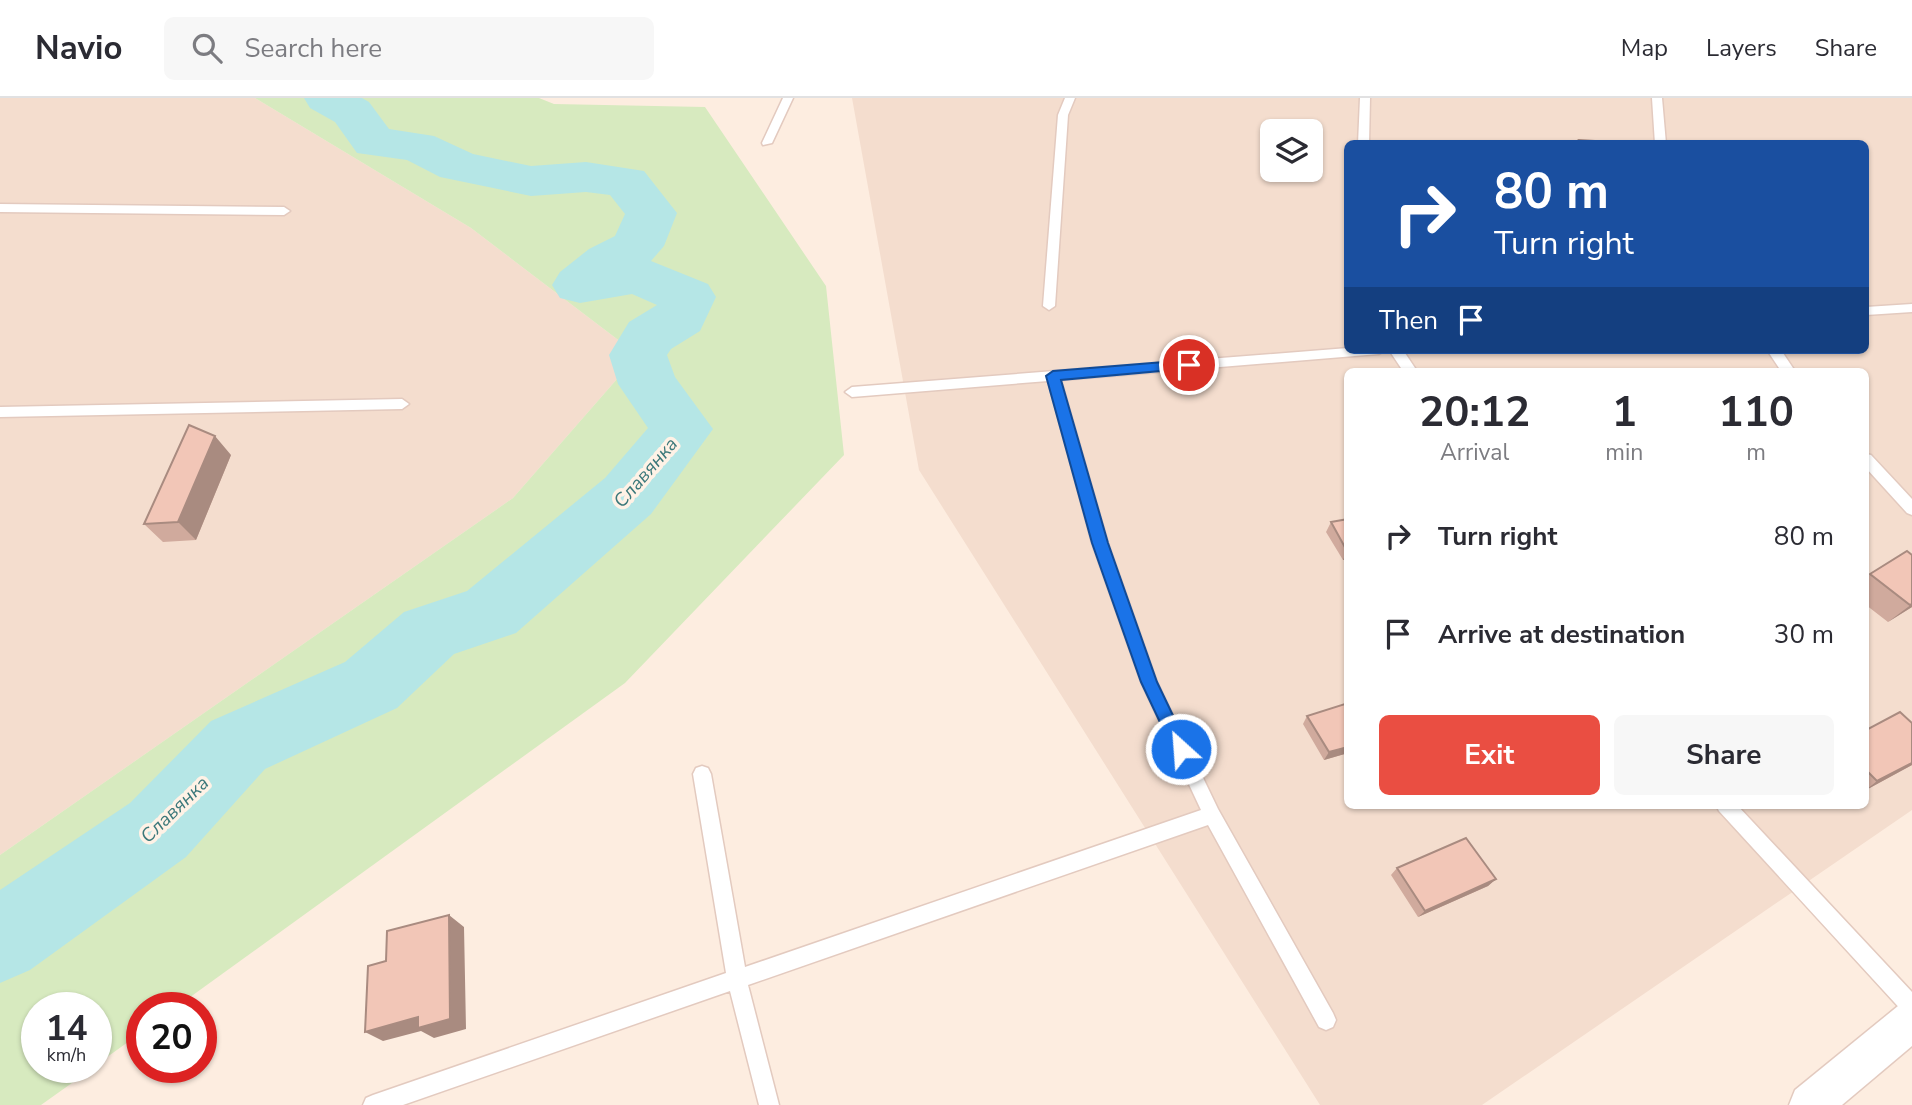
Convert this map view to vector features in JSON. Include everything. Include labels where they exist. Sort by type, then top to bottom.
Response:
[{"type":"street","points":[[1810,1105],[1912,1020]]},
{"type":"lane","points":[[767,143],[788,98]]},
{"type":"lane","points":[[1049,306],[1063,115],[1070,98]]},
{"type":"lane","points":[[1363,140],[1365,98]]},
{"type":"lane","points":[[1657,98],[1661,140]]},
{"type":"lane","points":[[0,208],[284,211]]},
{"type":"lane","points":[[1869,311],[1912,307]]},
{"type":"lane","points":[[852,392],[1344,353]]},
{"type":"lane","points":[[1053,376],[1100,543],[1149,682],[1212,815],[1326,1020]]},
{"type":"lane","points":[[0,412],[402,404]]},
{"type":"lane","points":[[1869,462],[1912,509]]},
{"type":"lane","points":[[702,774],[737,979],[769,1105]]},
{"type":"lane","points":[[1729,809],[1912,1007]]},
{"type":"lane","points":[[373,1105],[1212,815]]},
{"type":"shaded area","points":[[0,98],[255,98],[471,228],[638,355],[513,498],[0,855]]},
{"type":"shaded area","points":[[852,98],[1912,98],[1912,810],[1482,1105],[1320,1105],[919,470]]},
{"type":"green space","points":[[255,98],[539,98],[554,104],[705,107],[826,286],[844,455],[625,683],[197,992],[126,992],[126,1043],[112,1054],[112,992],[21,992],[21,1083],[72,1083],[41,1105],[0,1105],[0,855],[513,498],[638,355],[471,228]]},
{"type":"building","points":[[189,425],[215,436],[178,522],[144,524]]},
{"type":"building","points":[[1344,520],[1344,546],[1331,522]]},
{"type":"building","points":[[1907,551],[1912,555],[1910,605],[1870,574]]},
{"type":"building","points":[[1344,704],[1344,748],[1329,752],[1307,716]]},
{"type":"building","points":[[1900,712],[1912,723],[1912,763],[1877,781],[1869,773],[1869,728]]},
{"type":"building","points":[[1466,838],[1496,879],[1425,911],[1397,868]]},
{"type":"building","points":[[449,915],[450,1019],[418,1028],[418,1017],[365,1032],[368,966],[386,961],[387,931]]},
{"type":"waterway","name":"Славянка","points":[[0,940],[158,830],[238,745],[371,685],[429,633],[491,612],[628,496],[682,429],[648,384],[638,355],[649,336],[680,318],[688,297],[638,275],[580,285],[608,261],[637,246],[651,213],[626,182],[586,177],[531,181],[458,166],[417,146],[374,143],[352,112],[327,98]]},
{"type":"route","points":[[1181,749],[1149,682],[1100,543],[1053,376],[1189,365]]}]
